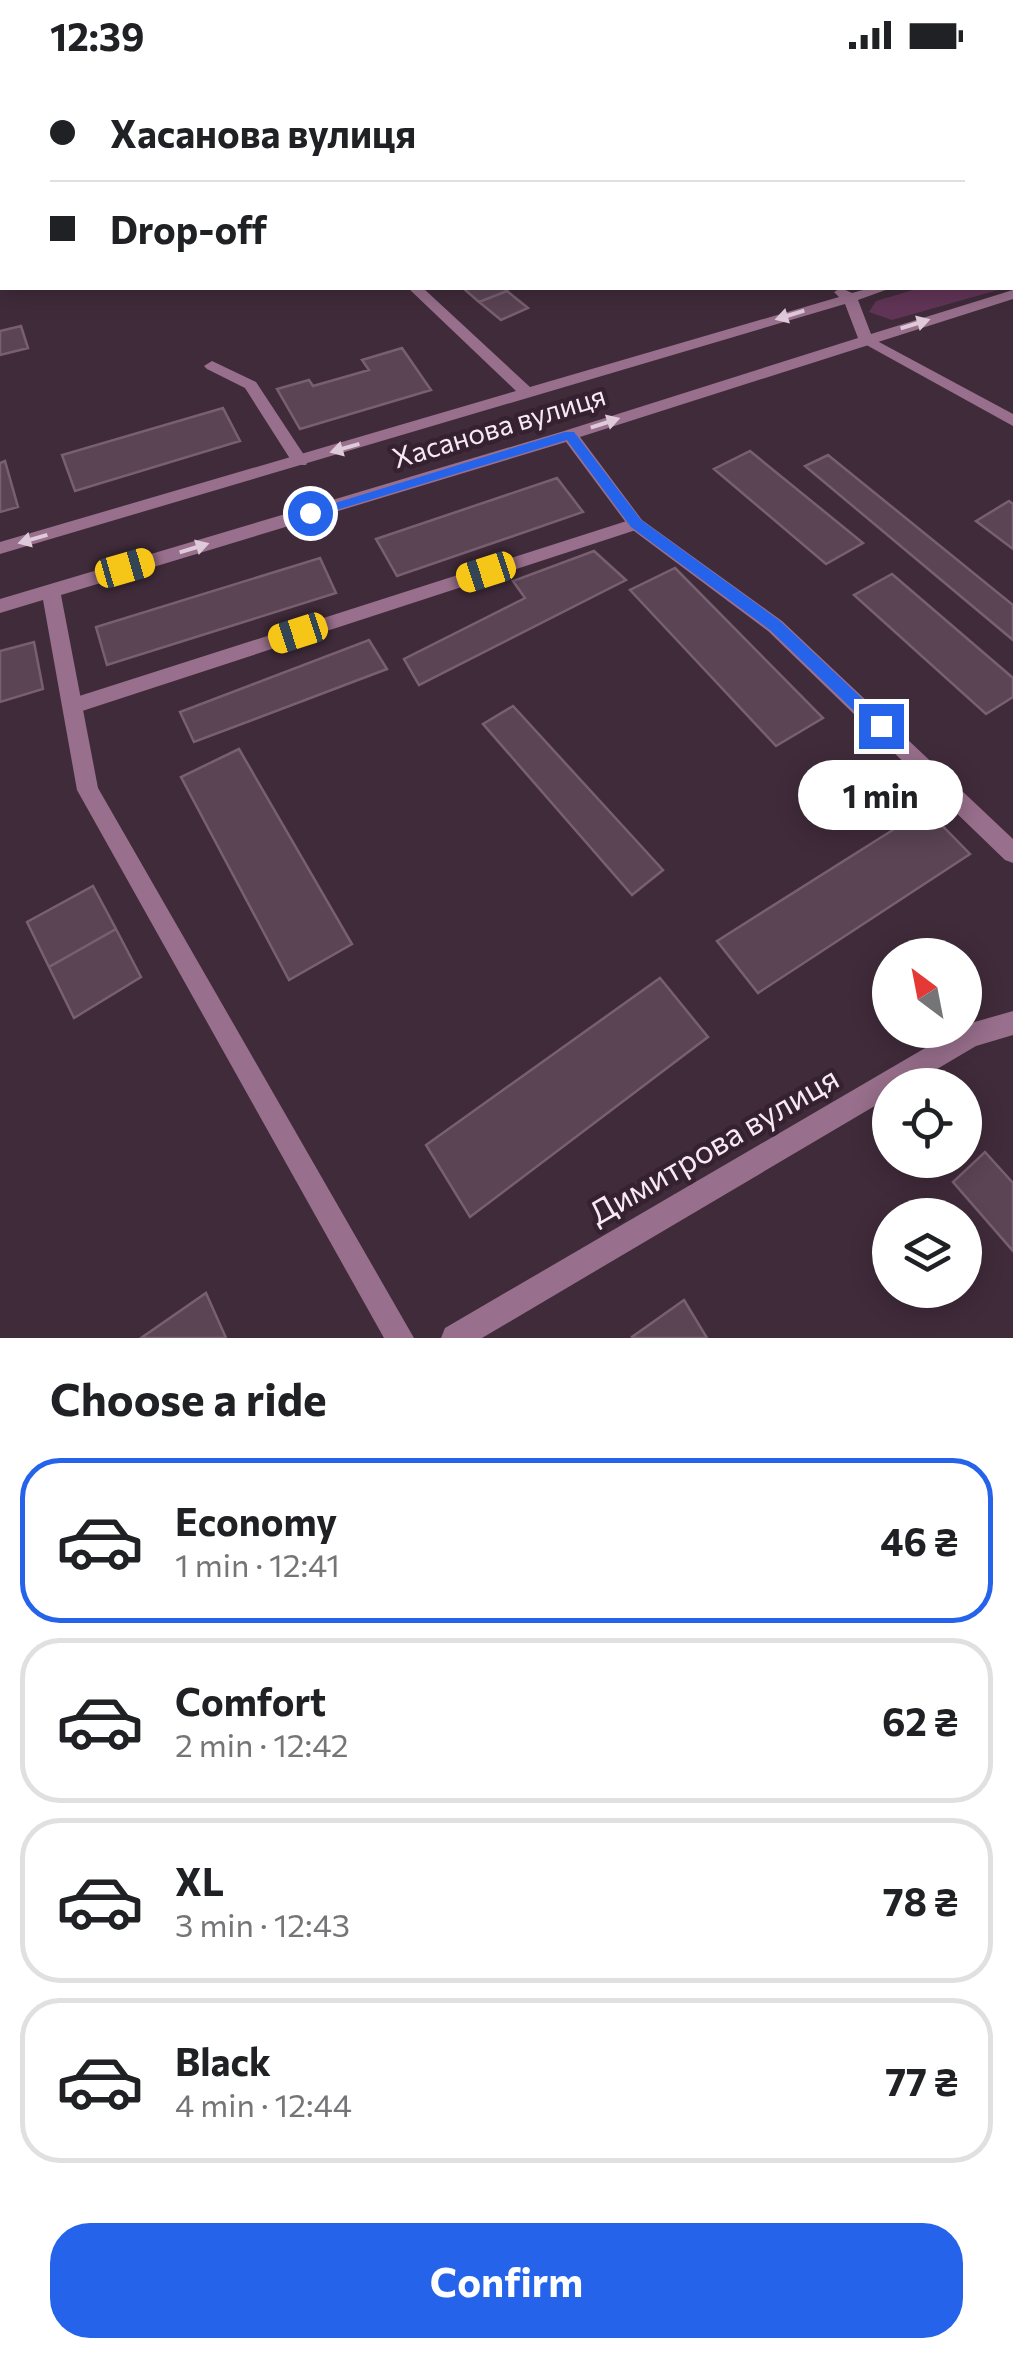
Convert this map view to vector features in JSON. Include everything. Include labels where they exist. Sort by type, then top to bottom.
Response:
[{"type":"street","points":[[417,290],[529,394]]},
{"type":"street","points":[[842,292],[866,339],[1013,421]]},
{"type":"street","name":"Хасанова вулиця","points":[[0,548],[529,394],[842,292]]},
{"type":"street","name":"Хасанова вулиця","points":[[0,606],[570,435],[1013,294]]},
{"type":"street","points":[[212,366],[251,385],[300,461]]},
{"type":"street","points":[[570,435],[636,524],[775,626],[1013,853]]},
{"type":"street","points":[[72,706],[636,524]]},
{"type":"street","points":[[51,590],[88,790],[400,1338]]},
{"type":"street","name":"Димитрова вулиця","points":[[454,1338],[972,1036],[1013,1023]]},
{"type":"shaded area","points":[[913,290],[998,290],[892,320],[869,312],[876,301]]},
{"type":"building","points":[[465,290],[507,291],[479,302]]},
{"type":"building","points":[[507,291],[528,308],[501,320],[479,302]]},
{"type":"building","points":[[21,326],[28,348],[0,355],[0,331]]},
{"type":"building","points":[[402,348],[431,390],[300,429],[277,389],[309,380],[313,386],[369,370],[362,360]]},
{"type":"building","points":[[223,408],[240,441],[75,491],[62,455]]},
{"type":"building","points":[[750,451],[863,543],[826,564],[714,469]]},
{"type":"building","points":[[828,455],[1013,605],[1013,640],[805,466]]},
{"type":"building","points":[[5,461],[18,507],[0,512],[0,463]]},
{"type":"building","points":[[557,478],[583,512],[397,576],[376,539]]},
{"type":"building","points":[[1009,501],[1013,504],[1013,549],[976,521]]},
{"type":"building","points":[[594,551],[626,580],[419,685],[404,659],[525,598],[513,581]]},
{"type":"building","points":[[320,558],[336,593],[107,665],[96,627]]},
{"type":"building","points":[[675,568],[823,718],[776,746],[630,590]]},
{"type":"building","points":[[892,574],[1013,678],[1013,697],[986,714],[854,595]]},
{"type":"building","points":[[369,640],[387,669],[194,742],[180,712]]},
{"type":"building","points":[[34,642],[43,689],[0,702],[0,651]]},
{"type":"building","points":[[513,706],[663,870],[632,895],[483,724]]},
{"type":"building","points":[[239,749],[352,944],[289,980],[181,777]]},
{"type":"building","points":[[926,809],[970,854],[758,993],[717,941]]},
{"type":"building","points":[[93,886],[116,929],[49,967],[27,922]]},
{"type":"building","points":[[116,929],[141,977],[74,1018],[49,967]]},
{"type":"building","points":[[660,978],[708,1037],[470,1217],[426,1145]]},
{"type":"building","points":[[985,1152],[1013,1183],[1013,1251],[982,1215],[982,1198],[967,1198],[953,1182],[957,1178],[982,1178]]},
{"type":"building","points":[[206,1293],[226,1338],[141,1338]]},
{"type":"building","points":[[684,1300],[707,1338],[632,1337]]},
{"type":"route","points":[[310,513],[570,435],[636,524],[775,626],[881,726]]}]
